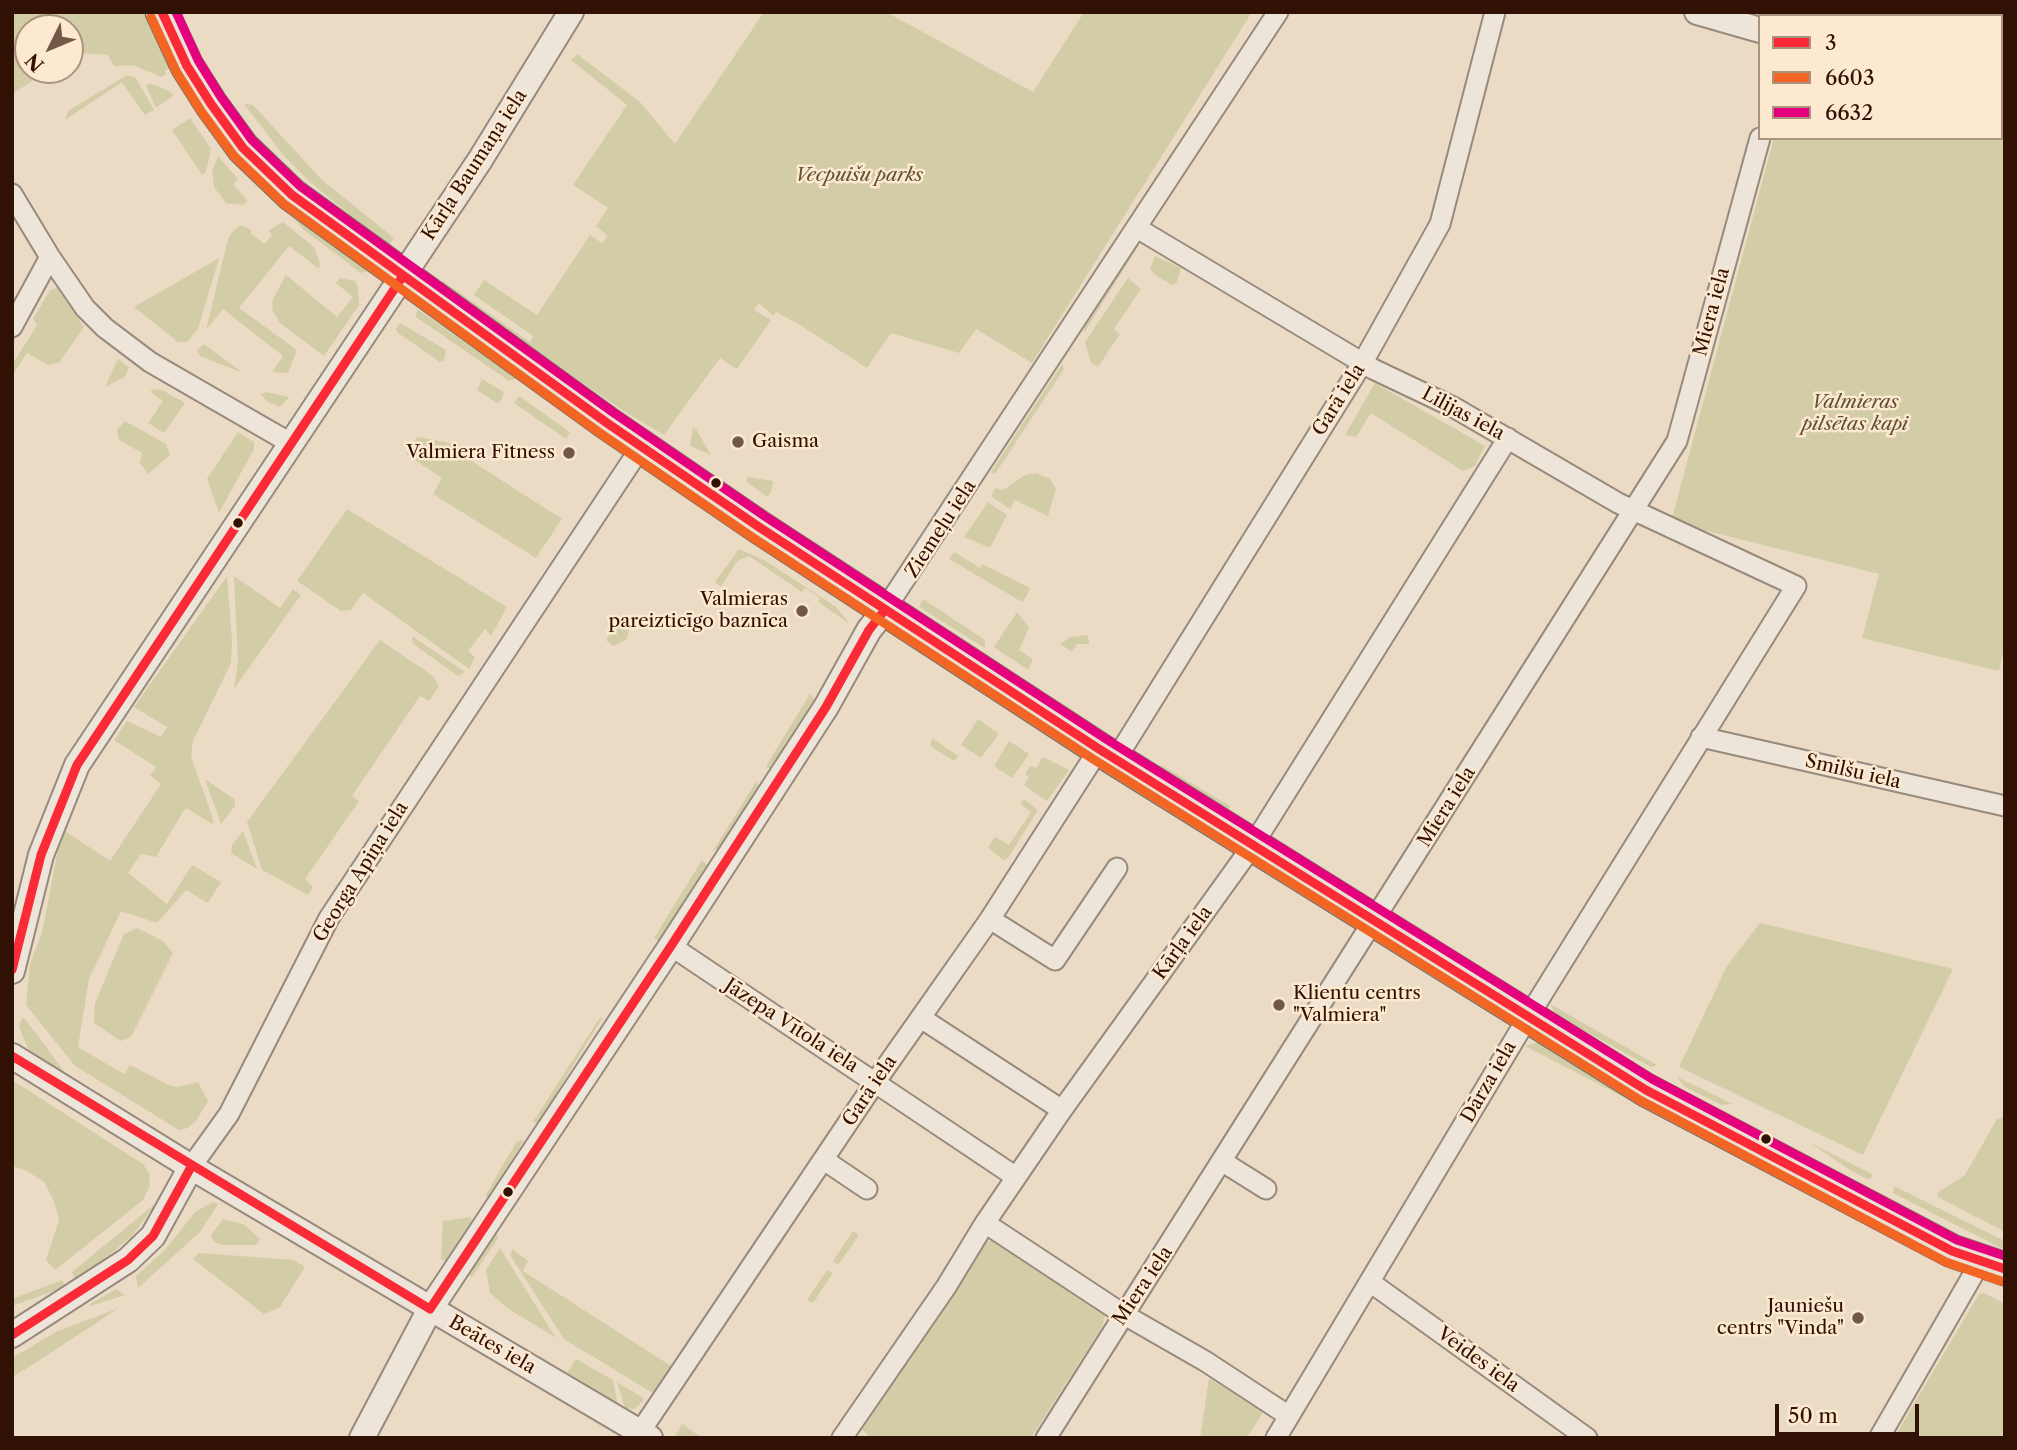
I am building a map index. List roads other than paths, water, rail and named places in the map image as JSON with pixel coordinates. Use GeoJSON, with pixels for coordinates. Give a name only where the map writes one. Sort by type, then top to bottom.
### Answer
{"type":"FeatureCollection","features":[{"type":"Feature","properties":{"kind":"main road"},"geometry":{"type":"LineString","coordinates":[[162,12],[187,66],[243,148],[292,195],[641,447],[884,611],[1107,754],[1646,1090],[1952,1251],[1997,1265]]}},
{"type":"Feature","properties":{"kind":"main road"},"geometry":{"type":"LineString","coordinates":[[186,12],[214,72],[260,145],[295,181],[403,276]]}},
{"type":"Feature","properties":{"kind":"street","name":"Kārļa Baumaņa iela"},"geometry":{"type":"LineString","coordinates":[[12,971],[41,855],[77,765],[480,160],[571,12]]}},
{"type":"Feature","properties":{"kind":"street","name":"Ziemeļu iela"},"geometry":{"type":"LineString","coordinates":[[362,1438],[430,1309],[832,698],[869,631],[1278,12]]}},
{"type":"Feature","properties":{"kind":"street","name":"Garā iela"},"geometry":{"type":"LineString","coordinates":[[645,1435],[876,1082],[1107,754],[1363,362],[1440,224],[1495,12]]}},
{"type":"Feature","properties":{"kind":"street"},"geometry":{"type":"LineString","coordinates":[[1697,12],[1758,29]]}},
{"type":"Feature","properties":{"kind":"street","name":"Miera iela"},"geometry":{"type":"LineString","coordinates":[[1046,1438],[1635,512],[1677,441],[1759,140]]}},
{"type":"Feature","properties":{"kind":"street"},"geometry":{"type":"LineString","coordinates":[[12,194],[85,308],[114,335],[150,362],[292,444]]}},
{"type":"Feature","properties":{"kind":"street","name":"Lilijas iela"},"geometry":{"type":"LineString","coordinates":[[1138,226],[1363,362],[1508,438],[1635,512],[1796,586]]}},
{"type":"Feature","properties":{"kind":"street"},"geometry":{"type":"LineString","coordinates":[[12,327],[50,257]]}},
{"type":"Feature","properties":{"kind":"street","name":"Kārļa iela"},"geometry":{"type":"LineString","coordinates":[[842,1438],[946,1287],[985,1223],[1062,1110],[1253,845],[1508,438]]}},
{"type":"Feature","properties":{"kind":"street","name":"Georga Apiņa iela"},"geometry":{"type":"LineString","coordinates":[[12,1335],[128,1260],[153,1236],[191,1167],[229,1114],[329,918],[641,447]]}},
{"type":"Feature","properties":{"kind":"street","name":"Dārza iela"},"geometry":{"type":"LineString","coordinates":[[1276,1438],[1528,1017],[1796,586]]}},
{"type":"Feature","properties":{"kind":"street","name":"Smilšu iela"},"geometry":{"type":"LineString","coordinates":[[1701,737],[2005,806]]}},
{"type":"Feature","properties":{"kind":"street"},"geometry":{"type":"LineString","coordinates":[[990,919],[1055,960],[1117,868]]}},
{"type":"Feature","properties":{"kind":"street","name":"Jāzepa Vītola iela"},"geometry":{"type":"LineString","coordinates":[[671,946],[1016,1177]]}},
{"type":"Feature","properties":{"kind":"street"},"geometry":{"type":"LineString","coordinates":[[921,1017],[1062,1110]]}},
{"type":"Feature","properties":{"kind":"street","name":"Beātes iela"},"geometry":{"type":"LineString","coordinates":[[12,1056],[191,1167],[645,1435]]}},
{"type":"Feature","properties":{"kind":"street"},"geometry":{"type":"LineString","coordinates":[[824,1160],[867,1189]]}},
{"type":"Feature","properties":{"kind":"street"},"geometry":{"type":"LineString","coordinates":[[1223,1162],[1266,1189]]}},
{"type":"Feature","properties":{"kind":"street"},"geometry":{"type":"LineString","coordinates":[[985,1223],[1123,1314],[1205,1361],[1289,1416]]}},
{"type":"Feature","properties":{"kind":"street"},"geometry":{"type":"LineString","coordinates":[[1879,1438],[1997,1265]]}},
{"type":"Feature","properties":{"kind":"street","name":"Veides iela"},"geometry":{"type":"LineString","coordinates":[[1370,1282],[1587,1438]]}},
{"type":"Feature","properties":{"kind":"place","name":"Gaisma"},"geometry":{"type":"Point","coordinates":[738,442]}},
{"type":"Feature","properties":{"kind":"place","name":"Valmiera Fitness"},"geometry":{"type":"Point","coordinates":[569,453]}},
{"type":"Feature","properties":{"kind":"place","name":"Valmieras pareizticīgo baznīca"},"geometry":{"type":"Point","coordinates":[802,611]}},
{"type":"Feature","properties":{"kind":"place","name":"Klientu centrs \"Valmiera\""},"geometry":{"type":"Point","coordinates":[1279,1005]}},
{"type":"Feature","properties":{"kind":"place","name":"Jauniešu centrs \"Vinda\""},"geometry":{"type":"Point","coordinates":[1858,1318]}},
{"type":"Feature","properties":{"kind":"park label","name":"Vecpuišu parks"},"geometry":{"type":"Point","coordinates":[859,176]}},
{"type":"Feature","properties":{"kind":"park label","name":"Valmieras pilsētas kapi"},"geometry":{"type":"Point","coordinates":[1855,414]}}]}
